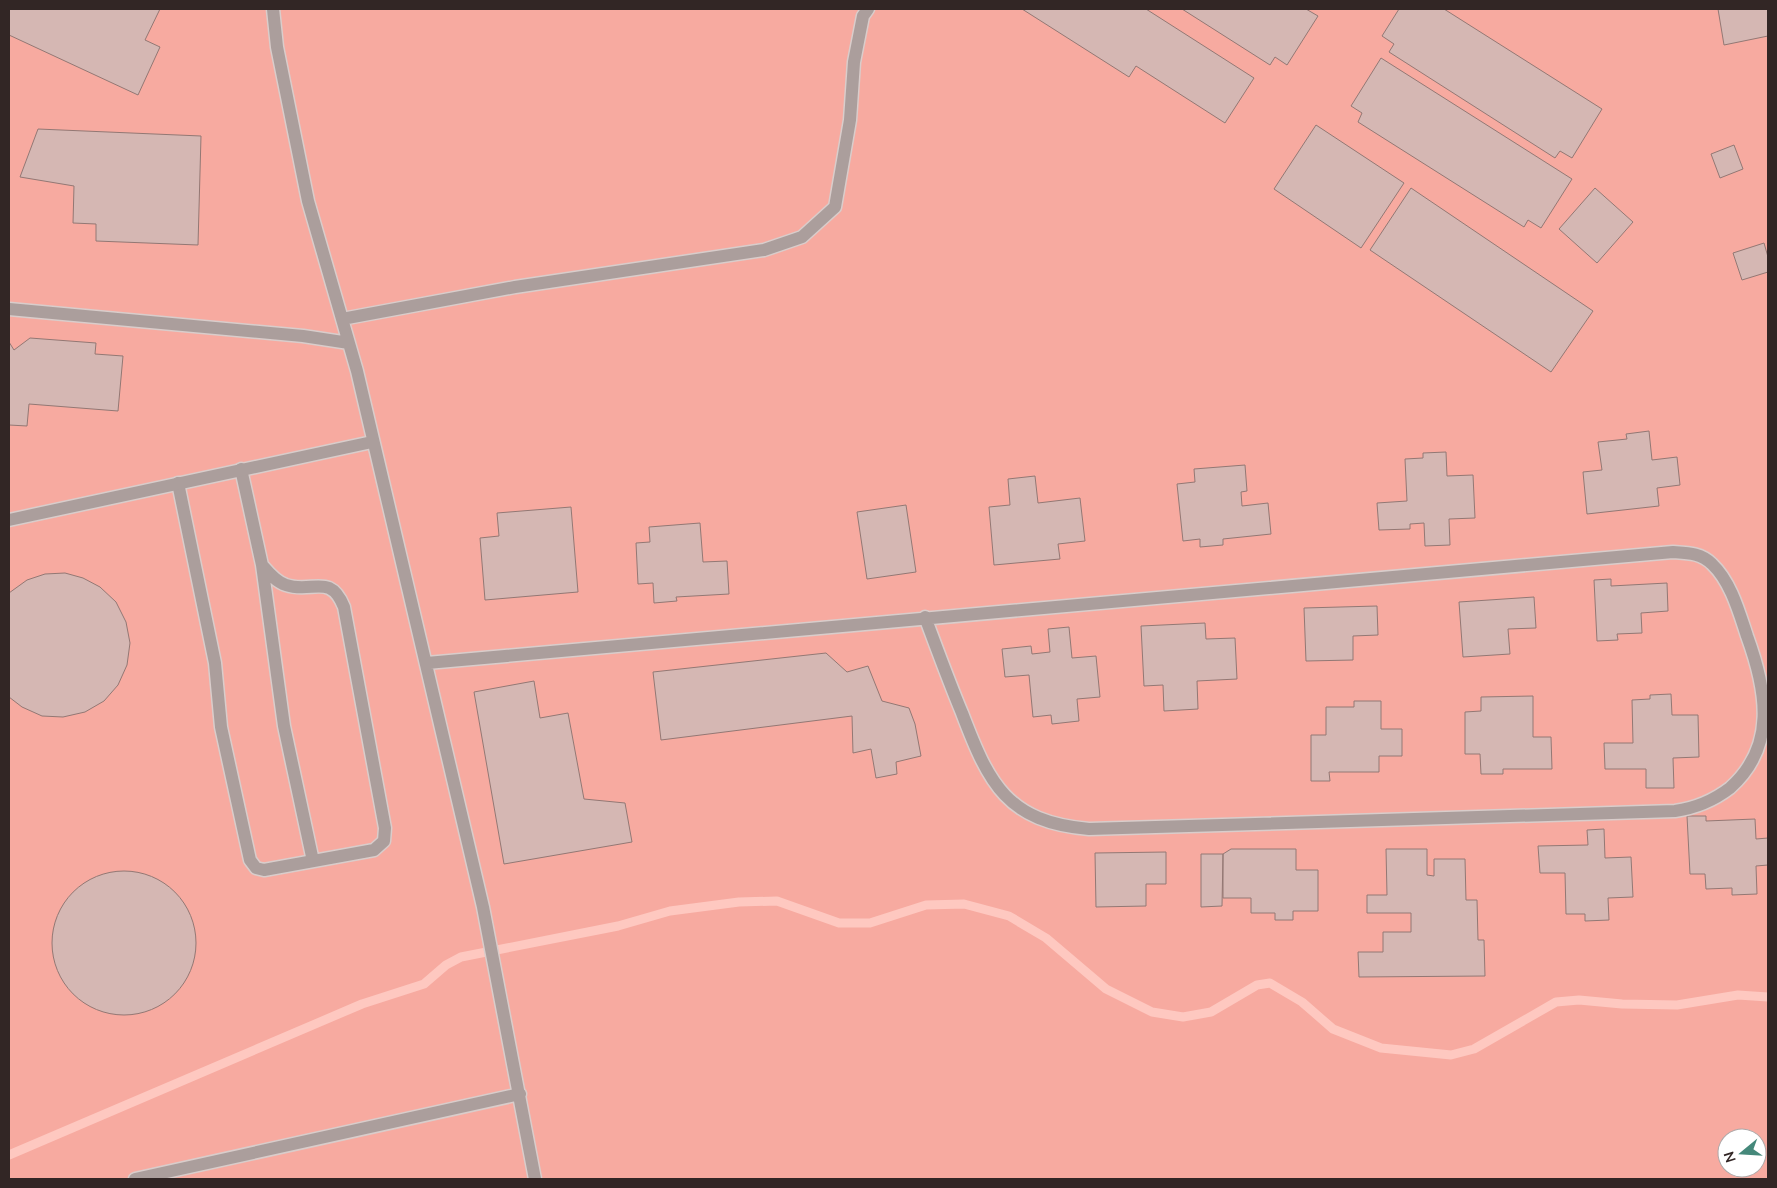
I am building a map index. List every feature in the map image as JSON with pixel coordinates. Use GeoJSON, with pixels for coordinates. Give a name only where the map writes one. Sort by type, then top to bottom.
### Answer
{"type":"FeatureCollection","features":[{"type":"Feature","properties":{"kind":"street"},"geometry":{"type":"LineString","coordinates":[[273,9],[277,48],[308,201],[349,343],[427,663],[483,907],[535,1179]]}},
{"type":"Feature","properties":{"kind":"street"},"geometry":{"type":"LineString","coordinates":[[342,319],[515,287],[755,251],[802,237],[835,207],[850,120],[854,62],[863,16],[868,9]]}},
{"type":"Feature","properties":{"kind":"street"},"geometry":{"type":"LineString","coordinates":[[9,309],[293,335],[349,343]]}},
{"type":"Feature","properties":{"kind":"street"},"geometry":{"type":"LineString","coordinates":[[9,520],[372,442]]}},
{"type":"Feature","properties":{"kind":"street"},"geometry":{"type":"LineString","coordinates":[[241,469],[262,564],[284,726],[313,861]]}},
{"type":"Feature","properties":{"kind":"street"},"geometry":{"type":"LineString","coordinates":[[178,483],[215,663],[221,727],[248,856],[252,864],[260,869],[374,850],[384,841],[385,828],[341,600],[334,590],[324,585],[294,587],[281,583],[262,564]]}},
{"type":"Feature","properties":{"kind":"street"},"geometry":{"type":"LineString","coordinates":[[427,663],[926,617],[1674,552],[1690,553],[1704,558],[1713,565],[1732,595],[1763,682],[1767,700],[1767,732],[1764,747],[1758,759],[1738,782],[1710,801],[1695,808],[1675,811],[1098,829],[1069,828],[1035,818],[1004,795],[991,780],[973,743],[926,617]]}},
{"type":"Feature","properties":{"kind":"street"},"geometry":{"type":"LineString","coordinates":[[135,1179],[520,1094]]}},
{"type":"Feature","properties":{"kind":"shaded area"},"geometry":{"type":"Polygon","coordinates":[[[9,9],[1768,9],[1768,1179],[9,1179],[9,9]]]}},
{"type":"Feature","properties":{"kind":"building"},"geometry":{"type":"Polygon","coordinates":[[[9,9],[160,9],[145,40],[160,47],[138,95],[9,35],[9,9]]]}},
{"type":"Feature","properties":{"kind":"building"},"geometry":{"type":"Polygon","coordinates":[[[1022,9],[1146,9],[1254,78],[1225,123],[1136,66],[1129,77],[1022,9]]]}},
{"type":"Feature","properties":{"kind":"building"},"geometry":{"type":"Polygon","coordinates":[[[1182,9],[1306,9],[1318,16],[1287,65],[1275,57],[1270,65],[1182,9]]]}},
{"type":"Feature","properties":{"kind":"building"},"geometry":{"type":"Polygon","coordinates":[[[1399,9],[1444,9],[1602,109],[1572,158],[1560,151],[1555,158],[1389,52],[1394,44],[1382,36],[1399,9]]]}},
{"type":"Feature","properties":{"kind":"building"},"geometry":{"type":"Polygon","coordinates":[[[1718,9],[1768,9],[1768,36],[1724,45],[1718,9]]]}},
{"type":"Feature","properties":{"kind":"building"},"geometry":{"type":"Polygon","coordinates":[[[1381,58],[1572,179],[1541,228],[1528,220],[1524,227],[1358,122],[1362,113],[1351,106],[1381,58]]]}},
{"type":"Feature","properties":{"kind":"building"},"geometry":{"type":"Polygon","coordinates":[[[1316,125],[1404,183],[1361,248],[1274,189],[1316,125]]]}},
{"type":"Feature","properties":{"kind":"building"},"geometry":{"type":"Polygon","coordinates":[[[38,129],[201,136],[198,245],[96,241],[96,224],[73,223],[74,186],[20,177],[38,129]]]}},
{"type":"Feature","properties":{"kind":"building"},"geometry":{"type":"Polygon","coordinates":[[[1734,145],[1743,169],[1720,178],[1711,154],[1734,145]]]}},
{"type":"Feature","properties":{"kind":"building"},"geometry":{"type":"Polygon","coordinates":[[[1411,188],[1593,311],[1551,372],[1370,250],[1411,188]]]}},
{"type":"Feature","properties":{"kind":"building"},"geometry":{"type":"Polygon","coordinates":[[[1595,188],[1633,222],[1597,263],[1559,229],[1595,188]]]}},
{"type":"Feature","properties":{"kind":"building"},"geometry":{"type":"Polygon","coordinates":[[[1764,243],[1768,257],[1768,272],[1742,280],[1733,253],[1764,243]]]}},
{"type":"Feature","properties":{"kind":"building"},"geometry":{"type":"Polygon","coordinates":[[[30,338],[96,343],[95,354],[123,356],[118,411],[29,404],[27,426],[9,425],[9,342],[14,350],[30,338]]]}},
{"type":"Feature","properties":{"kind":"building"},"geometry":{"type":"Polygon","coordinates":[[[1649,431],[1652,460],[1677,457],[1680,485],[1657,488],[1659,506],[1587,514],[1583,472],[1602,470],[1598,442],[1627,439],[1626,434],[1649,431]]]}},
{"type":"Feature","properties":{"kind":"building"},"geometry":{"type":"Polygon","coordinates":[[[1446,452],[1447,476],[1473,475],[1475,518],[1449,519],[1450,545],[1425,546],[1424,523],[1410,524],[1410,529],[1379,530],[1377,503],[1407,501],[1405,459],[1423,458],[1423,453],[1446,452]]]}},
{"type":"Feature","properties":{"kind":"building"},"geometry":{"type":"Polygon","coordinates":[[[1245,465],[1247,491],[1241,492],[1242,506],[1268,503],[1271,534],[1223,539],[1223,545],[1200,547],[1200,539],[1183,541],[1177,484],[1195,482],[1194,469],[1245,465]]]}},
{"type":"Feature","properties":{"kind":"building"},"geometry":{"type":"Polygon","coordinates":[[[1035,476],[1038,503],[1080,498],[1085,541],[1058,544],[1060,559],[994,565],[989,507],[1010,505],[1008,479],[1035,476]]]}},
{"type":"Feature","properties":{"kind":"building"},"geometry":{"type":"Polygon","coordinates":[[[906,505],[916,572],[867,579],[857,512],[906,505]]]}},
{"type":"Feature","properties":{"kind":"building"},"geometry":{"type":"Polygon","coordinates":[[[571,507],[578,592],[485,600],[480,538],[499,536],[497,513],[571,507]]]}},
{"type":"Feature","properties":{"kind":"building"},"geometry":{"type":"Polygon","coordinates":[[[700,523],[703,562],[727,561],[729,594],[676,597],[677,601],[654,603],[653,583],[638,584],[636,543],[650,542],[649,527],[700,523]]]}},
{"type":"Feature","properties":{"kind":"building"},"geometry":{"type":"Polygon","coordinates":[[[65,573],[83,578],[100,587],[116,602],[126,622],[130,643],[127,665],[118,685],[104,701],[85,712],[63,717],[42,716],[22,707],[9,697],[9,593],[27,580],[45,574],[65,573]]]}},
{"type":"Feature","properties":{"kind":"building"},"geometry":{"type":"Polygon","coordinates":[[[1611,579],[1611,586],[1667,583],[1668,611],[1641,613],[1642,633],[1617,634],[1618,640],[1597,641],[1594,580],[1611,579]]]}},
{"type":"Feature","properties":{"kind":"building"},"geometry":{"type":"Polygon","coordinates":[[[1534,597],[1536,628],[1508,629],[1510,654],[1463,657],[1459,602],[1534,597]]]}},
{"type":"Feature","properties":{"kind":"building"},"geometry":{"type":"Polygon","coordinates":[[[1377,606],[1378,635],[1353,636],[1353,660],[1306,661],[1304,608],[1377,606]]]}},
{"type":"Feature","properties":{"kind":"building"},"geometry":{"type":"Polygon","coordinates":[[[1205,623],[1206,639],[1235,638],[1237,679],[1197,681],[1198,709],[1164,711],[1163,685],[1144,686],[1141,626],[1205,623]]]}},
{"type":"Feature","properties":{"kind":"building"},"geometry":{"type":"Polygon","coordinates":[[[1069,627],[1072,658],[1096,656],[1100,697],[1077,699],[1079,721],[1052,724],[1051,715],[1033,717],[1029,675],[1005,677],[1002,649],[1031,646],[1032,654],[1050,652],[1048,629],[1069,627]]]}},
{"type":"Feature","properties":{"kind":"building"},"geometry":{"type":"Polygon","coordinates":[[[826,653],[847,672],[868,666],[882,701],[909,708],[915,724],[921,756],[896,762],[897,774],[876,778],[871,749],[853,753],[852,716],[661,740],[653,672],[826,653]]]}},
{"type":"Feature","properties":{"kind":"building"},"geometry":{"type":"Polygon","coordinates":[[[534,681],[540,718],[568,713],[584,799],[625,803],[632,842],[504,864],[474,692],[534,681]]]}},
{"type":"Feature","properties":{"kind":"building"},"geometry":{"type":"Polygon","coordinates":[[[1671,694],[1672,715],[1698,715],[1699,757],[1673,758],[1674,788],[1646,788],[1646,769],[1605,769],[1604,743],[1633,743],[1632,700],[1650,699],[1650,695],[1671,694]]]}},
{"type":"Feature","properties":{"kind":"building"},"geometry":{"type":"Polygon","coordinates":[[[1533,696],[1533,737],[1551,737],[1552,769],[1503,769],[1503,774],[1481,774],[1480,754],[1465,754],[1465,712],[1481,711],[1481,697],[1533,696]]]}},
{"type":"Feature","properties":{"kind":"building"},"geometry":{"type":"Polygon","coordinates":[[[1354,701],[1381,701],[1381,729],[1402,729],[1402,756],[1379,756],[1379,772],[1329,772],[1330,781],[1311,781],[1311,735],[1326,735],[1326,707],[1354,707],[1354,701]]]}},
{"type":"Feature","properties":{"kind":"building"},"geometry":{"type":"Polygon","coordinates":[[[1687,816],[1706,816],[1706,821],[1755,819],[1756,839],[1768,838],[1768,865],[1756,866],[1757,894],[1732,895],[1732,888],[1706,889],[1705,874],[1690,874],[1687,816]]]}},
{"type":"Feature","properties":{"kind":"building"},"geometry":{"type":"Polygon","coordinates":[[[1604,829],[1605,858],[1631,857],[1633,897],[1608,898],[1609,920],[1585,921],[1585,914],[1566,914],[1565,873],[1540,873],[1538,846],[1588,845],[1587,830],[1604,829]]]}},
{"type":"Feature","properties":{"kind":"building"},"geometry":{"type":"Polygon","coordinates":[[[1231,849],[1296,849],[1296,870],[1318,870],[1318,911],[1293,911],[1293,920],[1275,920],[1275,913],[1251,913],[1251,898],[1223,898],[1223,854],[1231,849]]]}},
{"type":"Feature","properties":{"kind":"building"},"geometry":{"type":"Polygon","coordinates":[[[1386,849],[1427,849],[1427,875],[1434,876],[1434,859],[1465,859],[1466,900],[1477,900],[1478,940],[1484,940],[1485,976],[1359,977],[1358,952],[1383,952],[1383,932],[1411,932],[1411,913],[1367,913],[1367,895],[1387,895],[1386,849]]]}},
{"type":"Feature","properties":{"kind":"building"},"geometry":{"type":"Polygon","coordinates":[[[1166,852],[1166,884],[1146,884],[1146,906],[1096,907],[1095,853],[1166,852]]]}},
{"type":"Feature","properties":{"kind":"building"},"geometry":{"type":"Polygon","coordinates":[[[1201,854],[1223,854],[1222,906],[1201,907],[1201,854]]]}},
{"type":"Feature","properties":{"kind":"building"},"geometry":{"type":"Polygon","coordinates":[[[124,871],[151,877],[164,883],[175,892],[184,903],[190,916],[196,943],[190,970],[184,983],[175,994],[164,1003],[151,1009],[124,1015],[97,1009],[84,1003],[73,994],[64,983],[58,970],[52,943],[58,916],[64,903],[73,892],[84,883],[97,877],[124,871]]]}},
{"type":"Feature","properties":{"kind":"waterway"},"geometry":{"type":"LineString","coordinates":[[9,1155],[362,1004],[424,984],[446,965],[461,957],[618,926],[670,911],[739,902],[777,901],[839,923],[870,923],[926,905],[964,904],[1009,916],[1046,938],[1106,989],[1152,1012],[1183,1017],[1211,1012],[1257,985],[1270,983],[1302,1002],[1333,1029],[1381,1048],[1451,1055],[1474,1049],[1556,1002],[1579,1000],[1622,1004],[1677,1005],[1738,995],[1768,997]]}}]}
